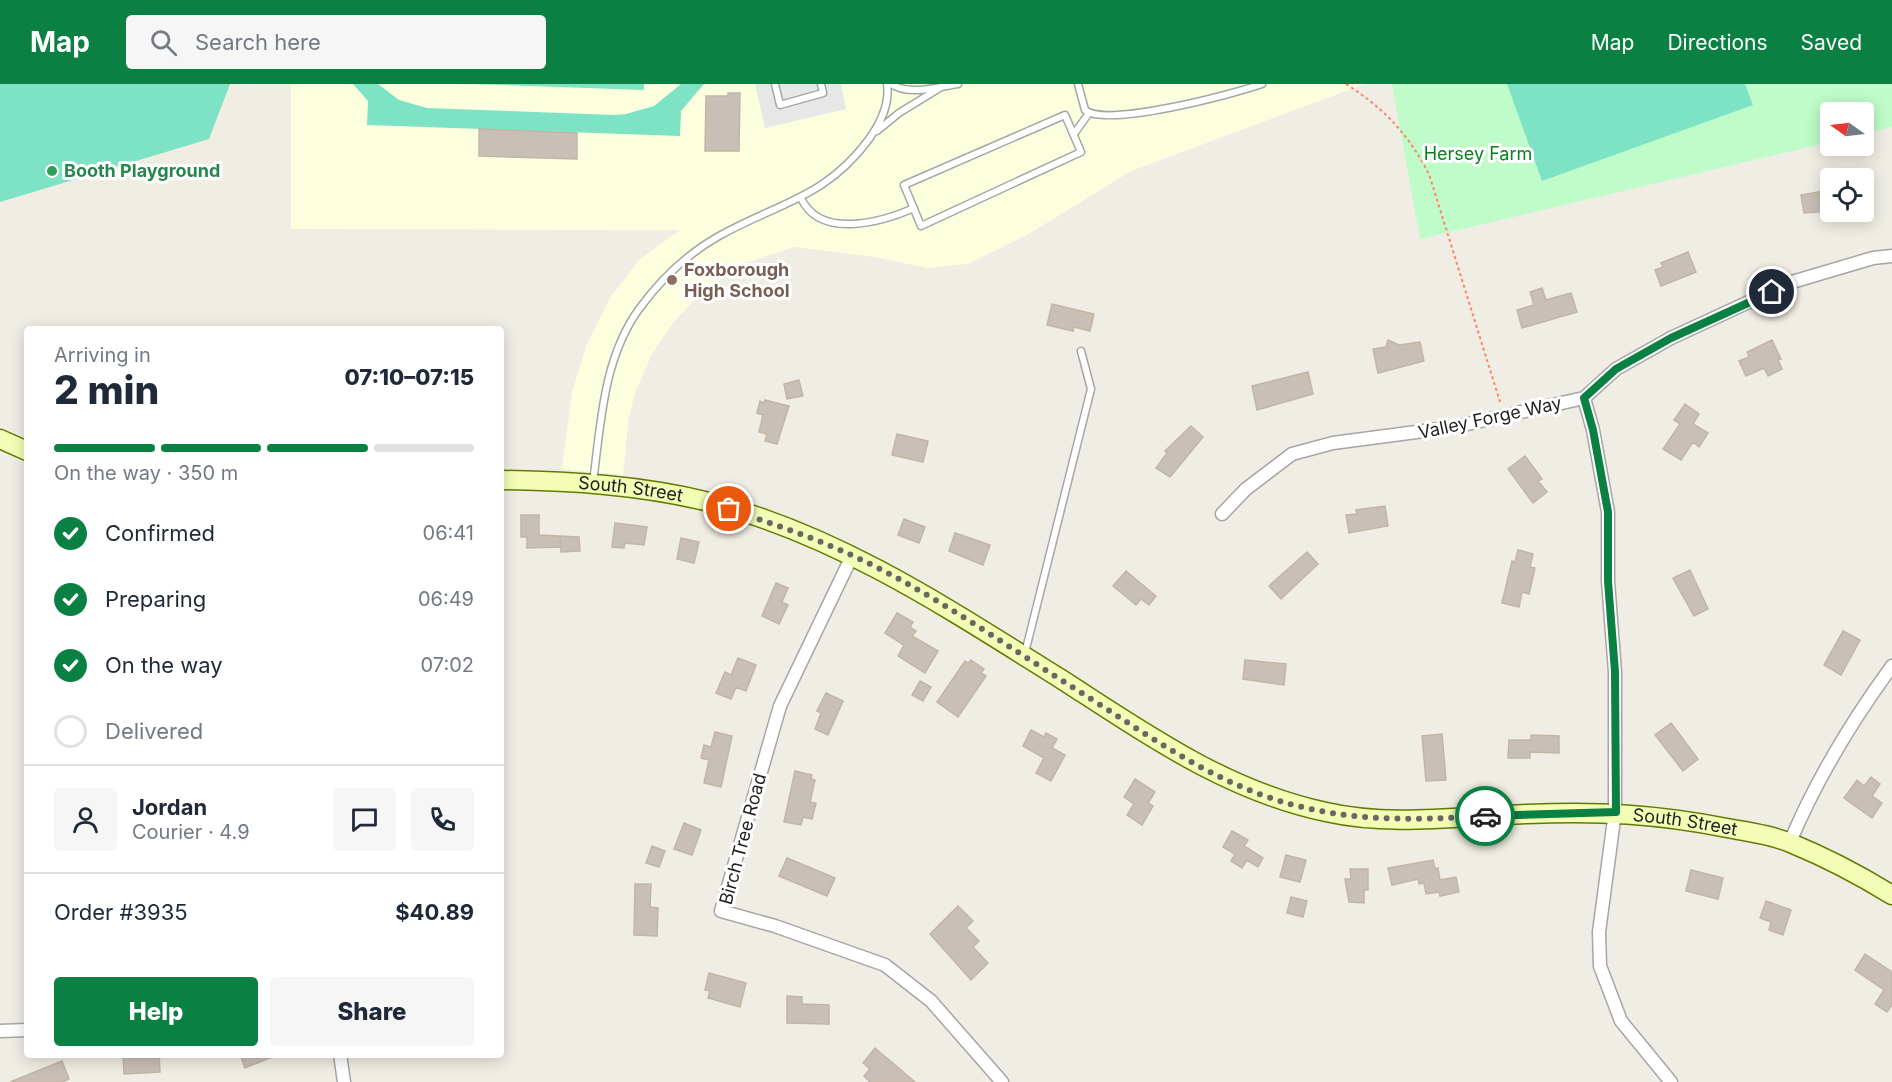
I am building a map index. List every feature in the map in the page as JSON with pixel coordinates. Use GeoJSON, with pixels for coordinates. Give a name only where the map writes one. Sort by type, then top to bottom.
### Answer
{"type":"FeatureCollection","features":[{"type":"Feature","properties":{"kind":"main road"},"geometry":{"type":"LineString","coordinates":[[0,439],[24,450]]}},
{"type":"Feature","properties":{"kind":"main road","name":"South Street"},"geometry":{"type":"LineString","coordinates":[[504,480],[592,483],[708,502],[791,530],[852,556],[958,614],[1197,765],[1262,795],[1328,813],[1406,821],[1616,812],[1679,818],[1790,842],[1892,895]]}},
{"type":"Feature","properties":{"kind":"street","name":"Valley Forge Way"},"geometry":{"type":"LineString","coordinates":[[1222,514],[1246,489],[1292,454],[1333,443],[1409,435],[1584,398],[1616,369],[1701,324],[1792,282],[1874,258],[1892,256]]}},
{"type":"Feature","properties":{"kind":"street"},"geometry":{"type":"LineString","coordinates":[[1584,398],[1593,430],[1608,512],[1608,581],[1615,672],[1616,812],[1599,933],[1600,966],[1621,1021],[1671,1082]]}},
{"type":"Feature","properties":{"kind":"street","name":"Birch Tree Road"},"geometry":{"type":"LineString","coordinates":[[852,556],[780,706],[721,910],[775,926],[885,965],[931,1001],[1002,1082]]}},
{"type":"Feature","properties":{"kind":"street"},"geometry":{"type":"LineString","coordinates":[[1790,842],[1809,797],[1841,738],[1892,666]]}},
{"type":"Feature","properties":{"kind":"street"},"geometry":{"type":"LineString","coordinates":[[0,1031],[24,1029]]}},
{"type":"Feature","properties":{"kind":"street"},"geometry":{"type":"LineString","coordinates":[[341,1058],[344,1082]]}},
{"type":"Feature","properties":{"kind":"lane"},"geometry":{"type":"LineString","coordinates":[[775,84],[780,105],[823,93],[821,84]]}},
{"type":"Feature","properties":{"kind":"lane"},"geometry":{"type":"LineString","coordinates":[[592,483],[608,382],[625,332],[638,310],[663,279],[693,253],[742,224],[801,198],[844,170],[870,137],[884,113],[889,84],[903,89],[954,84]]}},
{"type":"Feature","properties":{"kind":"lane"},"geometry":{"type":"LineString","coordinates":[[1078,84],[1083,106],[1089,113],[1100,116],[1141,112],[1214,98],[1262,84]]}},
{"type":"Feature","properties":{"kind":"lane"},"geometry":{"type":"LineString","coordinates":[[870,137],[899,112],[943,86]]}},
{"type":"Feature","properties":{"kind":"lane"},"geometry":{"type":"LineString","coordinates":[[1074,134],[1089,113]]}},
{"type":"Feature","properties":{"kind":"lane"},"geometry":{"type":"LineString","coordinates":[[1065,115],[1074,134],[1081,152],[921,226],[904,185],[1065,115]]}},
{"type":"Feature","properties":{"kind":"lane"},"geometry":{"type":"LineString","coordinates":[[801,198],[810,212],[828,219],[854,224],[874,223],[914,208]]}},
{"type":"Feature","properties":{"kind":"lane"},"geometry":{"type":"LineString","coordinates":[[1024,656],[1091,389],[1081,351]]}},
{"type":"Feature","properties":{"kind":"path"},"geometry":{"type":"LineString","coordinates":[[1346,84],[1371,99],[1393,120],[1414,145],[1429,174],[1504,416]]}},
{"type":"Feature","properties":{"kind":"shaded area","name":"Foxborough High School"},"geometry":{"type":"Polygon","coordinates":[[[291,84],[1365,84],[1131,171],[1027,235],[967,264],[927,268],[875,257],[794,247],[743,264],[703,291],[672,324],[651,356],[635,393],[629,416],[623,475],[562,469],[572,392],[587,344],[610,298],[639,260],[680,230],[291,229],[291,84]]]}},
{"type":"Feature","properties":{"kind":"shaded area"},"geometry":{"type":"Polygon","coordinates":[[[755,84],[841,84],[846,109],[765,128],[755,84]]]}},
{"type":"Feature","properties":{"kind":"green space","name":"Booth Playground"},"geometry":{"type":"Polygon","coordinates":[[[0,84],[230,84],[209,139],[0,202],[0,84]]]}},
{"type":"Feature","properties":{"kind":"green space"},"geometry":{"type":"Polygon","coordinates":[[[353,84],[378,84],[399,100],[427,108],[615,115],[654,106],[681,84],[704,84],[681,111],[680,136],[367,125],[368,101],[353,84]]]}},
{"type":"Feature","properties":{"kind":"green space"},"geometry":{"type":"Polygon","coordinates":[[[471,84],[644,84],[644,90],[471,84]]]}},
{"type":"Feature","properties":{"kind":"green space","name":"Hersey Farm"},"geometry":{"type":"Polygon","coordinates":[[[1392,84],[1892,84],[1892,127],[1874,131],[1874,102],[1820,102],[1820,144],[1420,239],[1392,84]]]}},
{"type":"Feature","properties":{"kind":"green space"},"geometry":{"type":"Polygon","coordinates":[[[1507,84],[1745,84],[1753,105],[1542,181],[1507,84]]]}},
{"type":"Feature","properties":{"kind":"building"},"geometry":{"type":"Polygon","coordinates":[[[728,93],[740,93],[739,151],[705,151],[706,96],[728,96],[728,93]]]}},
{"type":"Feature","properties":{"kind":"building"},"geometry":{"type":"Polygon","coordinates":[[[479,129],[577,133],[577,159],[479,156],[479,129]]]}},
{"type":"Feature","properties":{"kind":"building"},"geometry":{"type":"Polygon","coordinates":[[[1820,192],[1820,212],[1804,213],[1801,195],[1820,192]]]}},
{"type":"Feature","properties":{"kind":"building"},"geometry":{"type":"Polygon","coordinates":[[[1688,252],[1696,272],[1661,286],[1655,270],[1663,267],[1661,263],[1688,252]]]}},
{"type":"Feature","properties":{"kind":"building"},"geometry":{"type":"Polygon","coordinates":[[[1542,288],[1546,300],[1571,293],[1577,312],[1522,328],[1517,310],[1534,305],[1530,292],[1542,288]]]}},
{"type":"Feature","properties":{"kind":"building"},"geometry":{"type":"Polygon","coordinates":[[[1052,304],[1094,314],[1090,331],[1074,327],[1073,331],[1047,325],[1052,304]]]}},
{"type":"Feature","properties":{"kind":"building"},"geometry":{"type":"Polygon","coordinates":[[[1388,340],[1399,345],[1420,342],[1424,361],[1378,373],[1373,349],[1386,347],[1388,340]]]}},
{"type":"Feature","properties":{"kind":"building"},"geometry":{"type":"Polygon","coordinates":[[[1772,340],[1781,359],[1778,360],[1782,369],[1768,376],[1764,368],[1746,376],[1739,361],[1749,357],[1747,352],[1772,340]]]}},
{"type":"Feature","properties":{"kind":"building"},"geometry":{"type":"Polygon","coordinates":[[[1308,372],[1313,394],[1257,410],[1252,386],[1308,372]]]}},
{"type":"Feature","properties":{"kind":"building"},"geometry":{"type":"Polygon","coordinates":[[[799,380],[803,396],[787,399],[784,384],[799,380]]]}},
{"type":"Feature","properties":{"kind":"building"},"geometry":{"type":"Polygon","coordinates":[[[765,400],[789,406],[777,444],[765,441],[767,434],[759,432],[763,415],[757,413],[760,401],[764,403],[765,400]]]}},
{"type":"Feature","properties":{"kind":"building"},"geometry":{"type":"Polygon","coordinates":[[[1685,404],[1699,414],[1693,424],[1708,433],[1699,447],[1693,442],[1681,460],[1663,449],[1680,424],[1674,420],[1685,404]]]}},
{"type":"Feature","properties":{"kind":"building"},"geometry":{"type":"Polygon","coordinates":[[[1191,426],[1203,437],[1170,477],[1156,468],[1167,453],[1165,451],[1191,426]]]}},
{"type":"Feature","properties":{"kind":"building"},"geometry":{"type":"Polygon","coordinates":[[[897,434],[928,441],[923,462],[892,455],[897,434]]]}},
{"type":"Feature","properties":{"kind":"building"},"geometry":{"type":"Polygon","coordinates":[[[1525,456],[1542,479],[1538,481],[1547,492],[1533,503],[1508,469],[1525,456]]]}},
{"type":"Feature","properties":{"kind":"building"},"geometry":{"type":"Polygon","coordinates":[[[1385,506],[1388,526],[1349,533],[1346,515],[1357,514],[1356,510],[1385,506]]]}},
{"type":"Feature","properties":{"kind":"building"},"geometry":{"type":"Polygon","coordinates":[[[521,515],[539,515],[539,535],[579,537],[580,551],[561,552],[560,538],[560,547],[527,548],[527,537],[521,537],[521,515]]]}},
{"type":"Feature","properties":{"kind":"building"},"geometry":{"type":"Polygon","coordinates":[[[904,519],[925,527],[919,543],[898,535],[904,519]]]}},
{"type":"Feature","properties":{"kind":"building"},"geometry":{"type":"Polygon","coordinates":[[[615,523],[647,527],[644,545],[625,543],[624,548],[612,547],[615,523]]]}},
{"type":"Feature","properties":{"kind":"building"},"geometry":{"type":"Polygon","coordinates":[[[955,533],[990,545],[983,565],[949,551],[955,533]]]}},
{"type":"Feature","properties":{"kind":"building"},"geometry":{"type":"Polygon","coordinates":[[[681,538],[699,542],[694,563],[677,559],[681,538]]]}},
{"type":"Feature","properties":{"kind":"building"},"geometry":{"type":"Polygon","coordinates":[[[1518,550],[1533,554],[1530,567],[1535,568],[1529,594],[1522,592],[1519,607],[1502,603],[1512,561],[1515,562],[1518,550]]]}},
{"type":"Feature","properties":{"kind":"building"},"geometry":{"type":"Polygon","coordinates":[[[1307,552],[1318,564],[1281,599],[1269,586],[1307,552]]]}},
{"type":"Feature","properties":{"kind":"building"},"geometry":{"type":"Polygon","coordinates":[[[1690,570],[1708,609],[1694,616],[1673,578],[1690,570]]]}},
{"type":"Feature","properties":{"kind":"building"},"geometry":{"type":"Polygon","coordinates":[[[1126,571],[1156,596],[1149,605],[1141,599],[1136,605],[1113,586],[1126,571]]]}},
{"type":"Feature","properties":{"kind":"building"},"geometry":{"type":"Polygon","coordinates":[[[776,583],[788,588],[782,602],[788,605],[779,624],[762,616],[776,583]]]}},
{"type":"Feature","properties":{"kind":"building"},"geometry":{"type":"Polygon","coordinates":[[[897,613],[913,622],[910,627],[916,631],[912,636],[938,651],[925,673],[898,656],[904,645],[885,633],[897,613]]]}},
{"type":"Feature","properties":{"kind":"building"},"geometry":{"type":"Polygon","coordinates":[[[1843,631],[1860,640],[1841,675],[1824,665],[1843,631]]]}},
{"type":"Feature","properties":{"kind":"building"},"geometry":{"type":"Polygon","coordinates":[[[738,658],[756,665],[746,691],[736,687],[731,699],[716,693],[725,672],[731,675],[738,658]]]}},
{"type":"Feature","properties":{"kind":"building"},"geometry":{"type":"Polygon","coordinates":[[[971,660],[984,669],[981,673],[986,676],[958,717],[937,702],[965,661],[968,663],[971,660]]]}},
{"type":"Feature","properties":{"kind":"building"},"geometry":{"type":"Polygon","coordinates":[[[1245,660],[1286,664],[1284,685],[1243,679],[1245,660]]]}},
{"type":"Feature","properties":{"kind":"building"},"geometry":{"type":"Polygon","coordinates":[[[920,681],[931,687],[923,701],[912,695],[920,681]]]}},
{"type":"Feature","properties":{"kind":"building"},"geometry":{"type":"Polygon","coordinates":[[[826,693],[843,701],[828,735],[815,729],[821,713],[817,711],[826,693]]]}},
{"type":"Feature","properties":{"kind":"building"},"geometry":{"type":"Polygon","coordinates":[[[1671,723],[1698,759],[1683,771],[1655,735],[1671,723]]]}},
{"type":"Feature","properties":{"kind":"building"},"geometry":{"type":"Polygon","coordinates":[[[1031,730],[1044,737],[1046,733],[1057,739],[1052,748],[1065,755],[1051,781],[1036,773],[1044,758],[1023,746],[1031,730]]]}},
{"type":"Feature","properties":{"kind":"building"},"geometry":{"type":"Polygon","coordinates":[[[715,732],[732,736],[721,787],[704,783],[709,760],[701,758],[704,745],[711,747],[715,732]]]}},
{"type":"Feature","properties":{"kind":"building"},"geometry":{"type":"Polygon","coordinates":[[[1442,734],[1446,780],[1426,781],[1422,736],[1442,734]]]}},
{"type":"Feature","properties":{"kind":"building"},"geometry":{"type":"Polygon","coordinates":[[[1531,735],[1559,736],[1559,753],[1530,752],[1530,758],[1508,758],[1509,740],[1531,740],[1531,735]]]}},
{"type":"Feature","properties":{"kind":"building"},"geometry":{"type":"Polygon","coordinates":[[[795,771],[812,775],[811,779],[815,780],[810,802],[816,803],[812,819],[803,817],[801,825],[784,822],[795,771]]]}},
{"type":"Feature","properties":{"kind":"building"},"geometry":{"type":"Polygon","coordinates":[[[1871,777],[1880,784],[1872,796],[1882,803],[1872,818],[1844,798],[1857,780],[1864,786],[1871,777]]]}},
{"type":"Feature","properties":{"kind":"building"},"geometry":{"type":"Polygon","coordinates":[[[1135,779],[1155,792],[1148,803],[1153,806],[1142,825],[1127,815],[1134,804],[1124,797],[1135,779]]]}},
{"type":"Feature","properties":{"kind":"building"},"geometry":{"type":"Polygon","coordinates":[[[684,823],[701,830],[692,855],[674,849],[684,823]]]}},
{"type":"Feature","properties":{"kind":"building"},"geometry":{"type":"Polygon","coordinates":[[[1232,831],[1248,840],[1244,846],[1263,858],[1258,867],[1247,860],[1242,868],[1231,861],[1235,854],[1223,847],[1232,831]]]}},
{"type":"Feature","properties":{"kind":"building"},"geometry":{"type":"Polygon","coordinates":[[[652,846],[665,851],[659,867],[646,863],[652,846]]]}},
{"type":"Feature","properties":{"kind":"building"},"geometry":{"type":"Polygon","coordinates":[[[1286,855],[1306,860],[1300,882],[1280,877],[1286,855]]]}},
{"type":"Feature","properties":{"kind":"building"},"geometry":{"type":"Polygon","coordinates":[[[787,858],[835,878],[827,896],[779,876],[787,858]]]}},
{"type":"Feature","properties":{"kind":"building"},"geometry":{"type":"Polygon","coordinates":[[[1433,860],[1435,869],[1438,868],[1440,880],[1456,877],[1459,892],[1440,896],[1439,892],[1426,894],[1424,883],[1419,884],[1418,879],[1392,885],[1388,868],[1433,860]]]}},
{"type":"Feature","properties":{"kind":"building"},"geometry":{"type":"Polygon","coordinates":[[[1350,869],[1368,869],[1368,890],[1364,890],[1364,903],[1349,902],[1345,879],[1351,879],[1350,869]]]}},
{"type":"Feature","properties":{"kind":"building"},"geometry":{"type":"Polygon","coordinates":[[[1691,870],[1723,878],[1718,899],[1686,891],[1691,870]]]}},
{"type":"Feature","properties":{"kind":"building"},"geometry":{"type":"Polygon","coordinates":[[[635,884],[651,884],[650,907],[658,908],[657,936],[634,935],[635,884]]]}},
{"type":"Feature","properties":{"kind":"building"},"geometry":{"type":"Polygon","coordinates":[[[1291,897],[1307,901],[1303,917],[1287,913],[1291,897]]]}},
{"type":"Feature","properties":{"kind":"building"},"geometry":{"type":"Polygon","coordinates":[[[1766,901],[1791,910],[1783,935],[1769,930],[1771,922],[1760,918],[1766,901]]]}},
{"type":"Feature","properties":{"kind":"building"},"geometry":{"type":"Polygon","coordinates":[[[958,906],[973,921],[966,928],[979,941],[973,947],[988,963],[971,980],[930,934],[958,906]]]}},
{"type":"Feature","properties":{"kind":"building"},"geometry":{"type":"Polygon","coordinates":[[[1865,954],[1892,972],[1892,1005],[1887,1012],[1875,1004],[1884,990],[1855,970],[1865,954]]]}},
{"type":"Feature","properties":{"kind":"building"},"geometry":{"type":"Polygon","coordinates":[[[709,973],[746,983],[740,1007],[708,998],[710,991],[705,990],[709,973]]]}},
{"type":"Feature","properties":{"kind":"building"},"geometry":{"type":"Polygon","coordinates":[[[787,996],[802,997],[802,1004],[829,1005],[829,1024],[787,1023],[787,996]]]}},
{"type":"Feature","properties":{"kind":"building"},"geometry":{"type":"Polygon","coordinates":[[[875,1048],[915,1082],[870,1082],[864,1076],[870,1069],[863,1063],[875,1048]]]}},
{"type":"Feature","properties":{"kind":"building"},"geometry":{"type":"Polygon","coordinates":[[[123,1058],[159,1058],[160,1072],[124,1074],[123,1058]]]}},
{"type":"Feature","properties":{"kind":"building"},"geometry":{"type":"Polygon","coordinates":[[[241,1058],[270,1058],[245,1068],[241,1058]]]}},
{"type":"Feature","properties":{"kind":"building"},"geometry":{"type":"Polygon","coordinates":[[[62,1061],[69,1079],[62,1082],[10,1082],[62,1061]]]}},
{"type":"Feature","properties":{"kind":"way so far"},"geometry":{"type":"LineString","coordinates":[[729,509],[791,530],[868,563],[958,614],[1197,765],[1262,795],[1328,813],[1406,821],[1485,816]]}},
{"type":"Feature","properties":{"kind":"place","name":"Booth Playground"},"geometry":{"type":"Point","coordinates":[52,171]}},
{"type":"Feature","properties":{"kind":"place","name":"Foxborough High School"},"geometry":{"type":"Point","coordinates":[672,280]}},
{"type":"Feature","properties":{"kind":"route"},"geometry":{"type":"LineString","coordinates":[[1485,816],[1616,812],[1615,672],[1608,581],[1608,512],[1593,430],[1584,398],[1616,369],[1671,338],[1772,292]]}}]}
